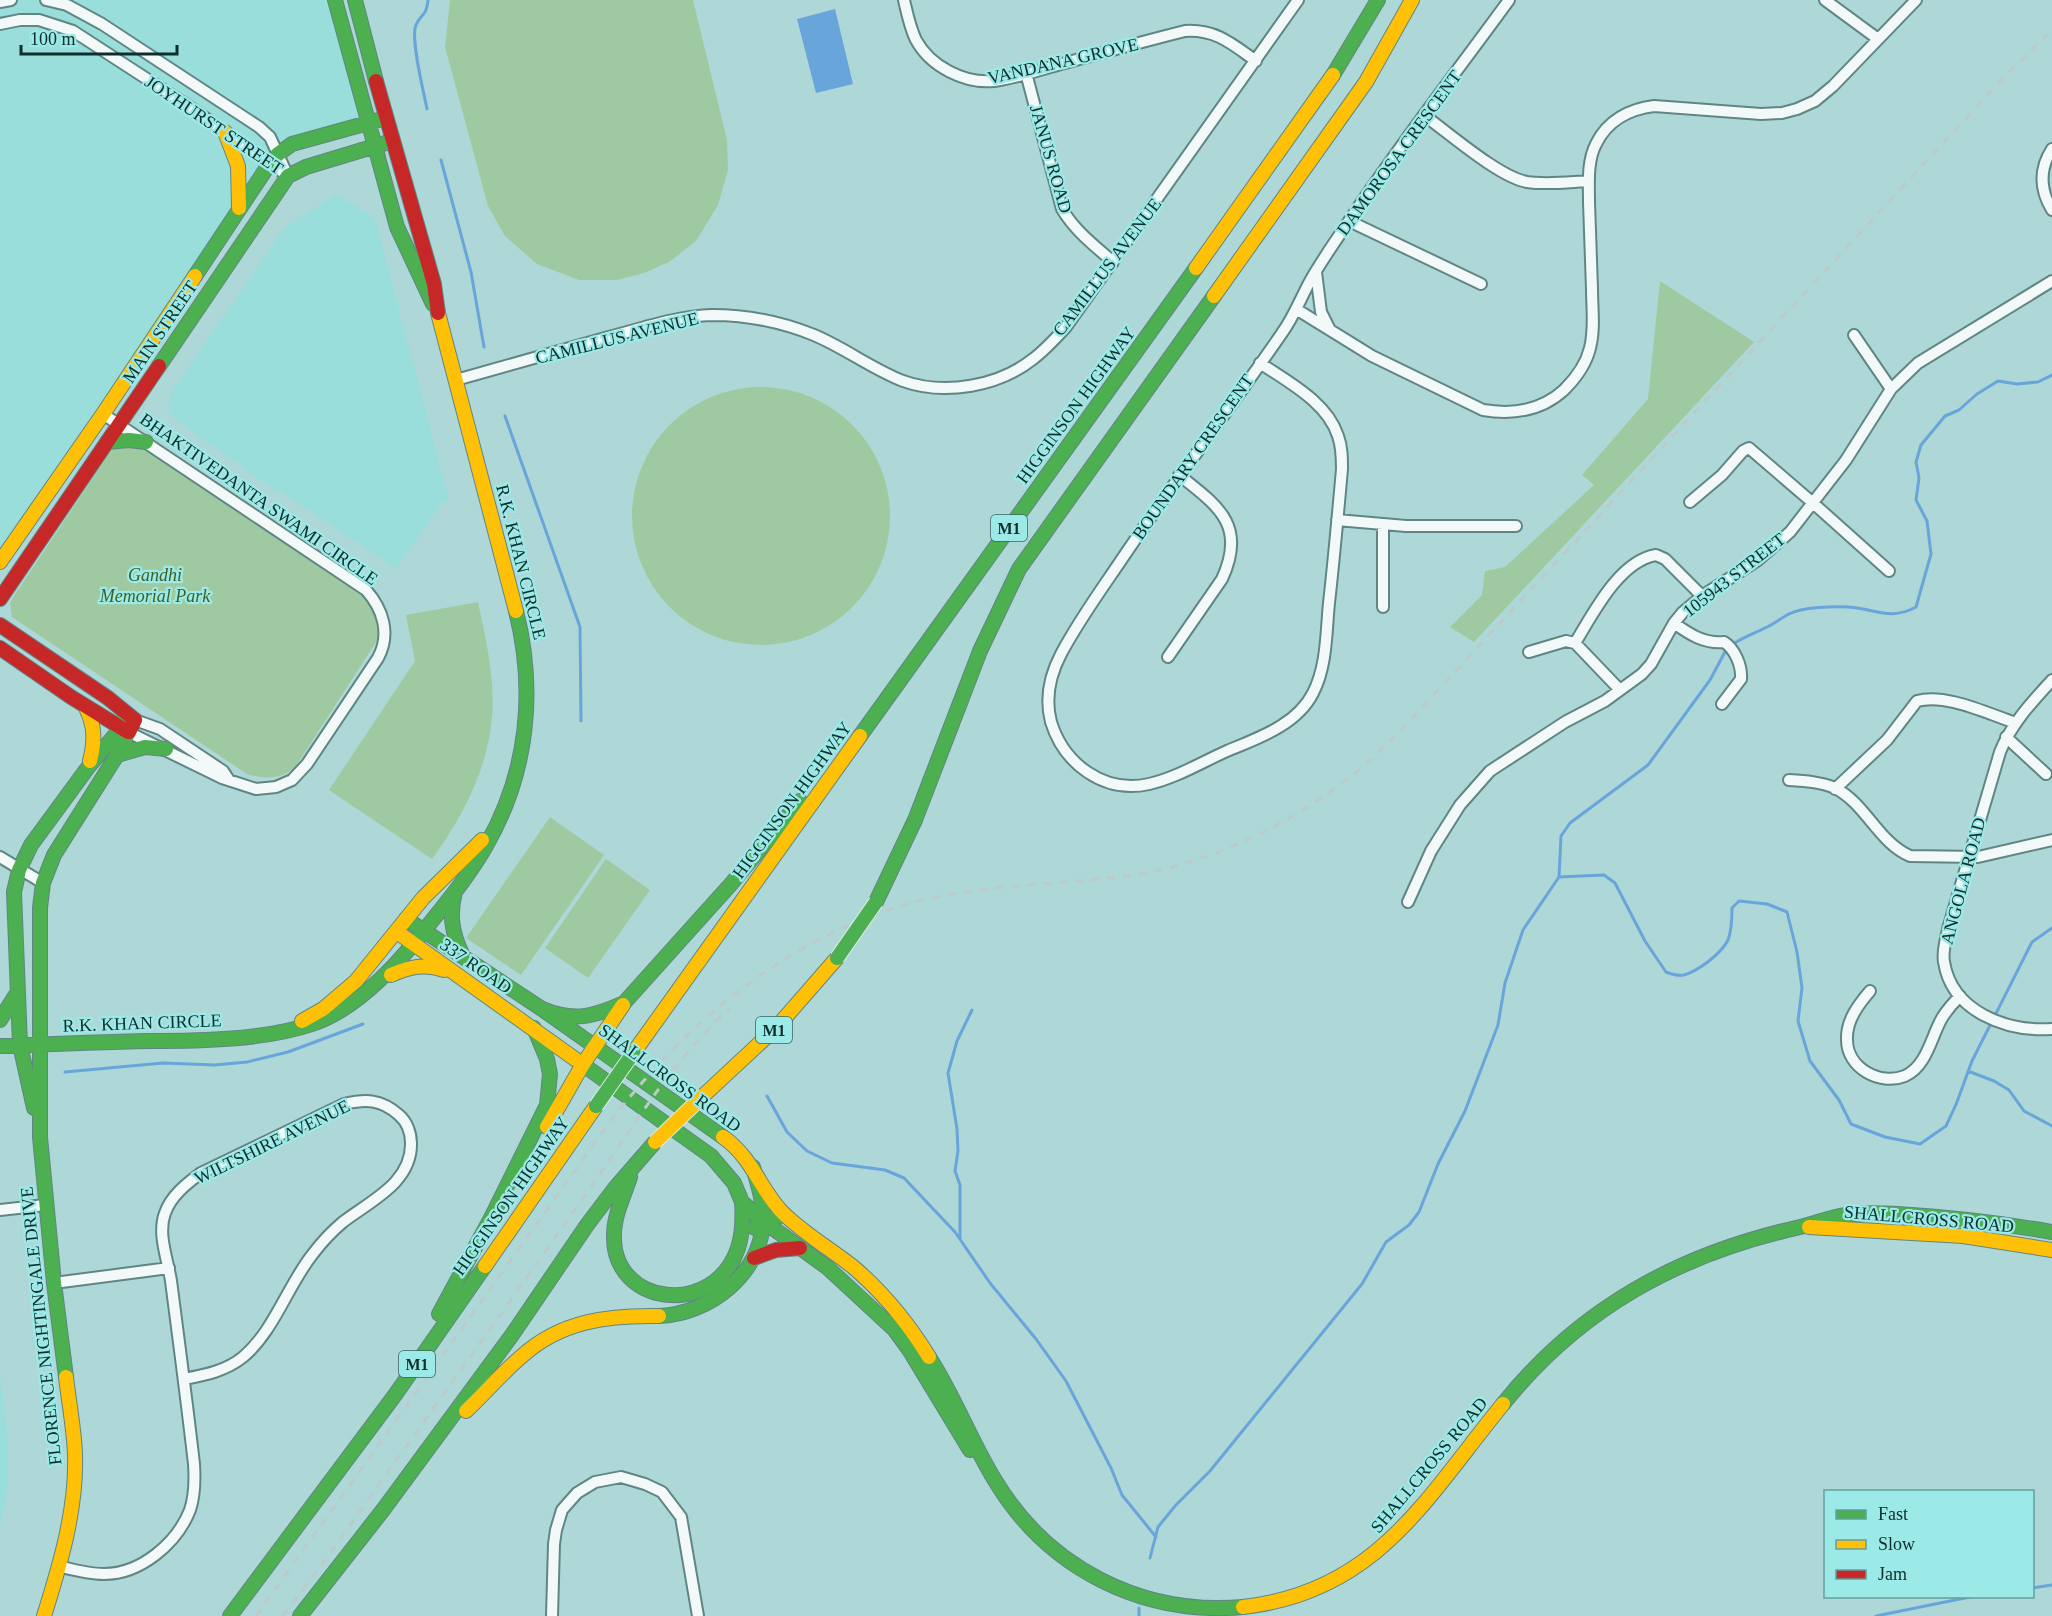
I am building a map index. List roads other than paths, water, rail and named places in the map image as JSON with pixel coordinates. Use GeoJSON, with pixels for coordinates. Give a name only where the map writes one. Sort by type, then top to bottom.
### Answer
{"type":"FeatureCollection","features":[{"type":"Feature","properties":{"kind":"main road","name":"R.K. KHAN CIRCLE"},"geometry":{"type":"LineString","coordinates":[[335,0],[396,227],[438,314]]}},
{"type":"Feature","properties":{"kind":"main road","name":"R.K. KHAN CIRCLE"},"geometry":{"type":"LineString","coordinates":[[0,1046],[39,1043],[219,1040],[320,1022],[358,998],[383,978],[413,943],[486,846],[507,799],[523,741],[528,681],[520,627],[438,314],[434,284],[392,141],[356,0]]}},
{"type":"Feature","properties":{"kind":"main road","name":"HIGGINSON HIGHWAY"},"geometry":{"type":"LineString","coordinates":[[230,1616],[395,1395],[634,1052],[1322,92],[1348,53],[1378,0]]}},
{"type":"Feature","properties":{"kind":"main road","name":"M1"},"geometry":{"type":"LineString","coordinates":[[300,1616],[436,1439],[512,1335],[587,1225],[633,1167],[655,1142],[776,1028],[837,958],[876,902],[910,832],[990,624],[1019,569],[1347,110],[1412,0]]}},
{"type":"Feature","properties":{"kind":"main road","name":"MAIN STREET"},"geometry":{"type":"LineString","coordinates":[[0,562],[274,159],[292,144],[386,118]]}},
{"type":"Feature","properties":{"kind":"main road"},"geometry":{"type":"LineString","coordinates":[[225,132],[238,166],[239,210]]}},
{"type":"Feature","properties":{"kind":"main road"},"geometry":{"type":"LineString","coordinates":[[288,176],[306,167],[392,141]]}},
{"type":"Feature","properties":{"kind":"main road","name":"MAIN STREET"},"geometry":{"type":"LineString","coordinates":[[0,599],[288,176]]}},
{"type":"Feature","properties":{"kind":"main road"},"geometry":{"type":"LineString","coordinates":[[107,442],[146,441]]}},
{"type":"Feature","properties":{"kind":"main road","name":"BHAKTIVEDANTA SWAMI CIRCLE"},"geometry":{"type":"LineString","coordinates":[[0,625],[108,698],[128,724]]}},
{"type":"Feature","properties":{"kind":"main road","name":"BHAKTIVEDANTA SWAMI CIRCLE"},"geometry":{"type":"LineString","coordinates":[[0,648],[85,706],[128,724]]}},
{"type":"Feature","properties":{"kind":"main road"},"geometry":{"type":"LineString","coordinates":[[0,655],[21,662]]}},
{"type":"Feature","properties":{"kind":"main road"},"geometry":{"type":"LineString","coordinates":[[490,1218],[515,1184],[583,1064],[624,1003],[731,884],[899,681]]}},
{"type":"Feature","properties":{"kind":"main road"},"geometry":{"type":"LineString","coordinates":[[85,706],[93,720],[96,738],[89,766]]}},
{"type":"Feature","properties":{"kind":"main road"},"geometry":{"type":"LineString","coordinates":[[39,1043],[40,908],[43,883],[61,840],[117,755],[128,724]]}},
{"type":"Feature","properties":{"kind":"main road"},"geometry":{"type":"LineString","coordinates":[[20,1045],[14,900],[19,870],[31,845],[89,766],[128,724]]}},
{"type":"Feature","properties":{"kind":"main road"},"geometry":{"type":"LineString","coordinates":[[117,755],[145,747],[166,749]]}},
{"type":"Feature","properties":{"kind":"main road","name":"R.K. KHAN CIRCLE"},"geometry":{"type":"LineString","coordinates":[[284,1030],[310,1017],[345,994],[364,975],[423,898],[481,842],[498,820]]}},
{"type":"Feature","properties":{"kind":"main road"},"geometry":{"type":"LineString","coordinates":[[458,884],[452,903],[451,926],[463,955]]}},
{"type":"Feature","properties":{"kind":"main road","name":"337 ROAD"},"geometry":{"type":"LineString","coordinates":[[406,919],[542,1009]]}},
{"type":"Feature","properties":{"kind":"main road","name":"337 ROAD"},"geometry":{"type":"LineString","coordinates":[[397,932],[534,1028]]}},
{"type":"Feature","properties":{"kind":"main road"},"geometry":{"type":"LineString","coordinates":[[383,978],[416,965],[435,967],[457,975]]}},
{"type":"Feature","properties":{"kind":"main road"},"geometry":{"type":"LineString","coordinates":[[0,1020],[17,993]]}},
{"type":"Feature","properties":{"kind":"main road"},"geometry":{"type":"LineString","coordinates":[[542,1009],[562,1017],[584,1018],[601,1014],[624,1003]]}},
{"type":"Feature","properties":{"kind":"main road","name":"SHALLCROSS ROAD"},"geometry":{"type":"LineString","coordinates":[[542,1009],[731,1142],[753,1167],[771,1198],[785,1215],[854,1268],[888,1301],[903,1318],[937,1370],[985,1467],[1011,1508],[1037,1536],[1062,1558],[1103,1584],[1142,1598],[1190,1608],[1224,1609],[1274,1603],[1312,1591],[1338,1579],[1375,1554],[1410,1521],[1524,1380],[1560,1343],[1628,1293],[1670,1269],[1697,1257],[1748,1239],[1851,1214],[1942,1216],[2052,1232]]}},
{"type":"Feature","properties":{"kind":"main road"},"geometry":{"type":"LineString","coordinates":[[395,1395],[490,1218],[547,1105],[550,1074],[547,1059],[534,1028]]}},
{"type":"Feature","properties":{"kind":"main road","name":"SHALLCROSS ROAD"},"geometry":{"type":"LineString","coordinates":[[534,1028],[711,1156],[724,1168],[734,1183],[742,1202],[763,1221],[828,1268],[894,1329],[910,1351],[966,1446],[985,1467]]}},
{"type":"Feature","properties":{"kind":"main road","name":"FLORENCE NIGHTINGALE DRIVE"},"geometry":{"type":"LineString","coordinates":[[39,1043],[40,1137],[45,1205],[75,1454],[75,1480],[71,1510],[44,1616]]}},
{"type":"Feature","properties":{"kind":"main road","name":"FLORENCE NIGHTINGALE DRIVE"},"geometry":{"type":"LineString","coordinates":[[20,1045],[40,1137]]}},
{"type":"Feature","properties":{"kind":"main road"},"geometry":{"type":"LineString","coordinates":[[633,1167],[617,1218],[614,1244],[622,1267],[636,1283],[654,1294],[664,1297],[686,1296],[719,1280],[738,1248],[742,1227],[742,1202]]}},
{"type":"Feature","properties":{"kind":"main road"},"geometry":{"type":"LineString","coordinates":[[436,1439],[484,1395],[511,1364],[536,1343],[562,1329],[593,1319],[614,1316],[666,1316],[704,1305],[735,1285],[754,1258],[763,1221],[763,1203],[753,1167]]}},
{"type":"Feature","properties":{"kind":"main road"},"geometry":{"type":"LineString","coordinates":[[738,1248],[763,1221],[785,1215]]}},
{"type":"Feature","properties":{"kind":"main road","name":"SHALLCROSS ROAD"},"geometry":{"type":"LineString","coordinates":[[1804,1226],[1964,1236],[2052,1250]]}},
{"type":"Feature","properties":{"kind":"main road"},"geometry":{"type":"LineString","coordinates":[[754,1258],[776,1250],[800,1248]]}},
{"type":"Feature","properties":{"kind":"street"},"geometry":{"type":"LineString","coordinates":[[0,2],[11,0]]}},
{"type":"Feature","properties":{"kind":"street","name":"JOYHURST STREET"},"geometry":{"type":"LineString","coordinates":[[45,0],[66,5],[101,23],[266,133],[280,141],[292,144]]}},
{"type":"Feature","properties":{"kind":"street","name":"VANDANA GROVE"},"geometry":{"type":"LineString","coordinates":[[904,0],[916,40],[930,57],[944,69],[976,80],[993,81],[1185,31],[1199,30],[1212,33],[1256,61]]}},
{"type":"Feature","properties":{"kind":"street","name":"CAMILLUS AVENUE"},"geometry":{"type":"LineString","coordinates":[[456,380],[658,324],[710,315],[778,322],[817,336],[876,368],[922,386],[963,386],[1003,376],[1034,358],[1066,327],[1298,0]]}},
{"type":"Feature","properties":{"kind":"street","name":"DAMOROSA CRESCENT"},"geometry":{"type":"LineString","coordinates":[[1260,363],[1285,330],[1316,272],[1349,221],[1509,0]]}},
{"type":"Feature","properties":{"kind":"street"},"geometry":{"type":"LineString","coordinates":[[1825,0],[1878,39]]}},
{"type":"Feature","properties":{"kind":"street"},"geometry":{"type":"LineString","coordinates":[[1296,309],[1372,356],[1484,410],[1501,412],[1540,407],[1576,378],[1591,347],[1588,181],[1595,145],[1604,131],[1622,116],[1643,107],[1761,114],[1782,113],[1797,109],[1815,101],[1833,86],[1916,0]]}},
{"type":"Feature","properties":{"kind":"street","name":"JOYHURST STREET"},"geometry":{"type":"LineString","coordinates":[[0,24],[20,20],[39,20],[73,31],[225,132],[274,159],[288,176]]}},
{"type":"Feature","properties":{"kind":"street","name":"JANUS ROAD"},"geometry":{"type":"LineString","coordinates":[[1026,73],[1062,209],[1080,234],[1113,262]]}},
{"type":"Feature","properties":{"kind":"street"},"geometry":{"type":"LineString","coordinates":[[1425,116],[1514,179],[1540,183],[1588,181]]}},
{"type":"Feature","properties":{"kind":"street","name":"JOYHURST STREET"},"geometry":{"type":"LineString","coordinates":[[266,133],[274,159]]}},
{"type":"Feature","properties":{"kind":"street"},"geometry":{"type":"LineString","coordinates":[[2052,149],[2043,170],[2042,183],[2052,210]]}},
{"type":"Feature","properties":{"kind":"street"},"geometry":{"type":"LineString","coordinates":[[1349,221],[1481,284]]}},
{"type":"Feature","properties":{"kind":"street"},"geometry":{"type":"LineString","coordinates":[[1316,272],[1321,312],[1329,328]]}},
{"type":"Feature","properties":{"kind":"street","name":"105943 STREET"},"geometry":{"type":"LineString","coordinates":[[1408,902],[1431,851],[1460,805],[1490,771],[1565,722],[1605,701],[1642,674],[1651,664],[1674,623],[1683,612],[1702,596],[1749,566],[1779,543],[1802,518],[1846,460],[1891,389],[1918,363],[2052,281]]}},
{"type":"Feature","properties":{"kind":"street"},"geometry":{"type":"LineString","coordinates":[[1854,335],[1891,389]]}},
{"type":"Feature","properties":{"kind":"street","name":"BOUNDARY CRESCENT"},"geometry":{"type":"LineString","coordinates":[[1260,363],[1312,400],[1334,426],[1342,452],[1342,469],[1322,668],[1315,690],[1303,709],[1280,727],[1165,779],[1135,786],[1108,782],[1083,769],[1070,758],[1059,741],[1048,703],[1052,677],[1060,656],[1089,608],[1179,475],[1260,363]]}},
{"type":"Feature","properties":{"kind":"street","name":"BHAKTIVEDANTA SWAMI CIRCLE"},"geometry":{"type":"LineString","coordinates":[[102,414],[354,581],[374,599],[384,623],[383,646],[378,658],[300,773],[292,780],[276,787],[264,789],[247,787],[210,773],[166,749],[128,724]]}},
{"type":"Feature","properties":{"kind":"street"},"geometry":{"type":"LineString","coordinates":[[1690,502],[1717,480],[1746,449],[1752,449],[1889,571]]}},
{"type":"Feature","properties":{"kind":"street"},"geometry":{"type":"LineString","coordinates":[[1168,657],[1222,579],[1228,566],[1232,544],[1227,523],[1217,506],[1179,475]]}},
{"type":"Feature","properties":{"kind":"street"},"geometry":{"type":"LineString","coordinates":[[1337,520],[1383,524],[1516,526]]}},
{"type":"Feature","properties":{"kind":"street"},"geometry":{"type":"LineString","coordinates":[[1383,524],[1383,607]]}},
{"type":"Feature","properties":{"kind":"street"},"geometry":{"type":"LineString","coordinates":[[1575,643],[1605,594],[1617,580],[1630,568],[1652,555],[1665,559],[1702,596]]}},
{"type":"Feature","properties":{"kind":"street"},"geometry":{"type":"LineString","coordinates":[[1674,623],[1700,639],[1724,642],[1732,650],[1740,665],[1741,679],[1722,704]]}},
{"type":"Feature","properties":{"kind":"street"},"geometry":{"type":"LineString","coordinates":[[1529,652],[1566,642],[1575,643],[1620,690]]}},
{"type":"Feature","properties":{"kind":"street","name":"ANGOLA ROAD"},"geometry":{"type":"LineString","coordinates":[[2052,680],[2006,737],[1983,805],[1948,929],[1944,953],[1948,974],[1960,996],[1975,1010],[1994,1021],[2024,1029],[2052,1029]]}},
{"type":"Feature","properties":{"kind":"street"},"geometry":{"type":"LineString","coordinates":[[1835,789],[1887,740],[1917,701],[1958,703],[2016,723]]}},
{"type":"Feature","properties":{"kind":"street","name":"BHAKTIVEDANTA SWAMI CIRCLE"},"geometry":{"type":"LineString","coordinates":[[128,724],[160,729],[222,771],[229,780]]}},
{"type":"Feature","properties":{"kind":"street"},"geometry":{"type":"LineString","coordinates":[[2006,737],[2046,774]]}},
{"type":"Feature","properties":{"kind":"street"},"geometry":{"type":"LineString","coordinates":[[1789,780],[1824,784],[1835,789],[1862,812],[1887,841],[1902,852],[1918,857],[1988,856],[2052,840]]}},
{"type":"Feature","properties":{"kind":"street"},"geometry":{"type":"LineString","coordinates":[[0,857],[43,883]]}},
{"type":"Feature","properties":{"kind":"street"},"geometry":{"type":"LineString","coordinates":[[1870,991],[1853,1012],[1846,1042],[1860,1069],[1885,1079],[1905,1076],[1919,1065],[1944,1016],[1960,996]]}},
{"type":"Feature","properties":{"kind":"street","name":"WILTSHIRE AVENUE"},"geometry":{"type":"LineString","coordinates":[[58,1566],[84,1573],[106,1574],[127,1570],[156,1554],[182,1526],[190,1508],[195,1485],[194,1464],[162,1230],[164,1214],[173,1198],[201,1173],[344,1104],[363,1100],[375,1101],[387,1106],[403,1119],[411,1138],[411,1150],[405,1170],[397,1182],[331,1233],[298,1272],[257,1342],[244,1356],[230,1366],[210,1374],[184,1379]]}},
{"type":"Feature","properties":{"kind":"street"},"geometry":{"type":"LineString","coordinates":[[0,1210],[45,1205]]}},
{"type":"Feature","properties":{"kind":"street"},"geometry":{"type":"LineString","coordinates":[[54,1283],[169,1268]]}},
{"type":"Feature","properties":{"kind":"street"},"geometry":{"type":"LineString","coordinates":[[552,1616],[554,1544],[562,1510],[576,1493],[595,1482],[621,1477],[662,1492],[681,1516],[698,1616]]}},
{"type":"Feature","properties":{"kind":"waterway"},"geometry":{"type":"LineString","coordinates":[[427,109],[416,53],[415,32],[418,21],[425,13],[428,0]]}},
{"type":"Feature","properties":{"kind":"waterway"},"geometry":{"type":"LineString","coordinates":[[441,160],[471,272],[484,347]]}},
{"type":"Feature","properties":{"kind":"waterway"},"geometry":{"type":"LineString","coordinates":[[1733,644],[1789,614],[1802,610],[1849,607],[1890,614],[1916,607],[1931,554],[1927,521],[1916,500],[1919,478],[1916,462],[1921,445],[1945,416],[1959,410],[1977,394],[1998,381],[2017,384],[2038,382],[2052,375]]}},
{"type":"Feature","properties":{"kind":"waterway"},"geometry":{"type":"LineString","coordinates":[[505,416],[580,627],[581,721]]}},
{"type":"Feature","properties":{"kind":"waterway"},"geometry":{"type":"LineString","coordinates":[[1150,1558],[1158,1527],[1175,1506],[1210,1471],[1362,1284],[1386,1242],[1409,1225],[1419,1212],[1438,1164],[1465,1111],[1498,1025],[1505,983],[1523,930],[1559,877],[1561,836],[1570,823],[1648,765],[1710,680],[1726,650]]}},
{"type":"Feature","properties":{"kind":"waterway"},"geometry":{"type":"LineString","coordinates":[[1559,877],[1604,875],[1615,883],[1645,941],[1666,972],[1677,975],[1696,970],[1720,951],[1728,940],[1732,924],[1732,908],[1739,901],[1767,904],[1787,912],[1797,952],[1802,988],[1798,1021],[1810,1061],[1839,1100],[1851,1124],[1885,1137],[1920,1144],[1946,1126],[1972,1061],[2032,942],[2052,928]]}},
{"type":"Feature","properties":{"kind":"waterway"},"geometry":{"type":"LineString","coordinates":[[960,1239],[960,1185],[955,1171],[958,1151],[957,1129],[948,1073],[957,1041],[972,1010]]}},
{"type":"Feature","properties":{"kind":"waterway"},"geometry":{"type":"LineString","coordinates":[[65,1072],[163,1063],[215,1065],[247,1062],[288,1052],[363,1024]]}},
{"type":"Feature","properties":{"kind":"waterway"},"geometry":{"type":"LineString","coordinates":[[1968,1071],[1994,1081],[2009,1090],[2024,1111],[2052,1126]]}},
{"type":"Feature","properties":{"kind":"waterway"},"geometry":{"type":"LineString","coordinates":[[767,1096],[787,1132],[807,1151],[832,1163],[885,1170],[904,1178],[955,1232],[990,1283],[1036,1339],[1066,1381],[1111,1468],[1122,1495],[1156,1537]]}},
{"type":"Feature","properties":{"kind":"waterway"},"geometry":{"type":"LineString","coordinates":[[2034,1588],[2052,1585]]}},
{"type":"Feature","properties":{"kind":"waterway"},"geometry":{"type":"LineString","coordinates":[[1876,1616],[1965,1598]]}},
{"type":"Feature","properties":{"kind":"waterway"},"geometry":{"type":"LineString","coordinates":[[1139,1608],[1139,1616]]}},
{"type":"Feature","properties":{"kind":"railway"},"geometry":{"type":"LineString","coordinates":[[256,1616],[609,1123],[669,1054],[702,1022],[736,993],[774,966],[854,923],[897,907],[925,899],[981,890],[1157,871],[1219,852],[1249,839],[1307,808],[1333,790],[1369,762],[1387,744],[2003,78],[2052,30]]}},
{"type":"Feature","properties":{"kind":"railway"},"geometry":{"type":"LineString","coordinates":[[282,1616],[342,1536],[668,1076],[687,1052],[730,1008]]}},
{"type":"Feature","properties":{"kind":"park label","name":"Gandhi Memorial Park"},"geometry":{"type":"Point","coordinates":[155,585]}}]}
